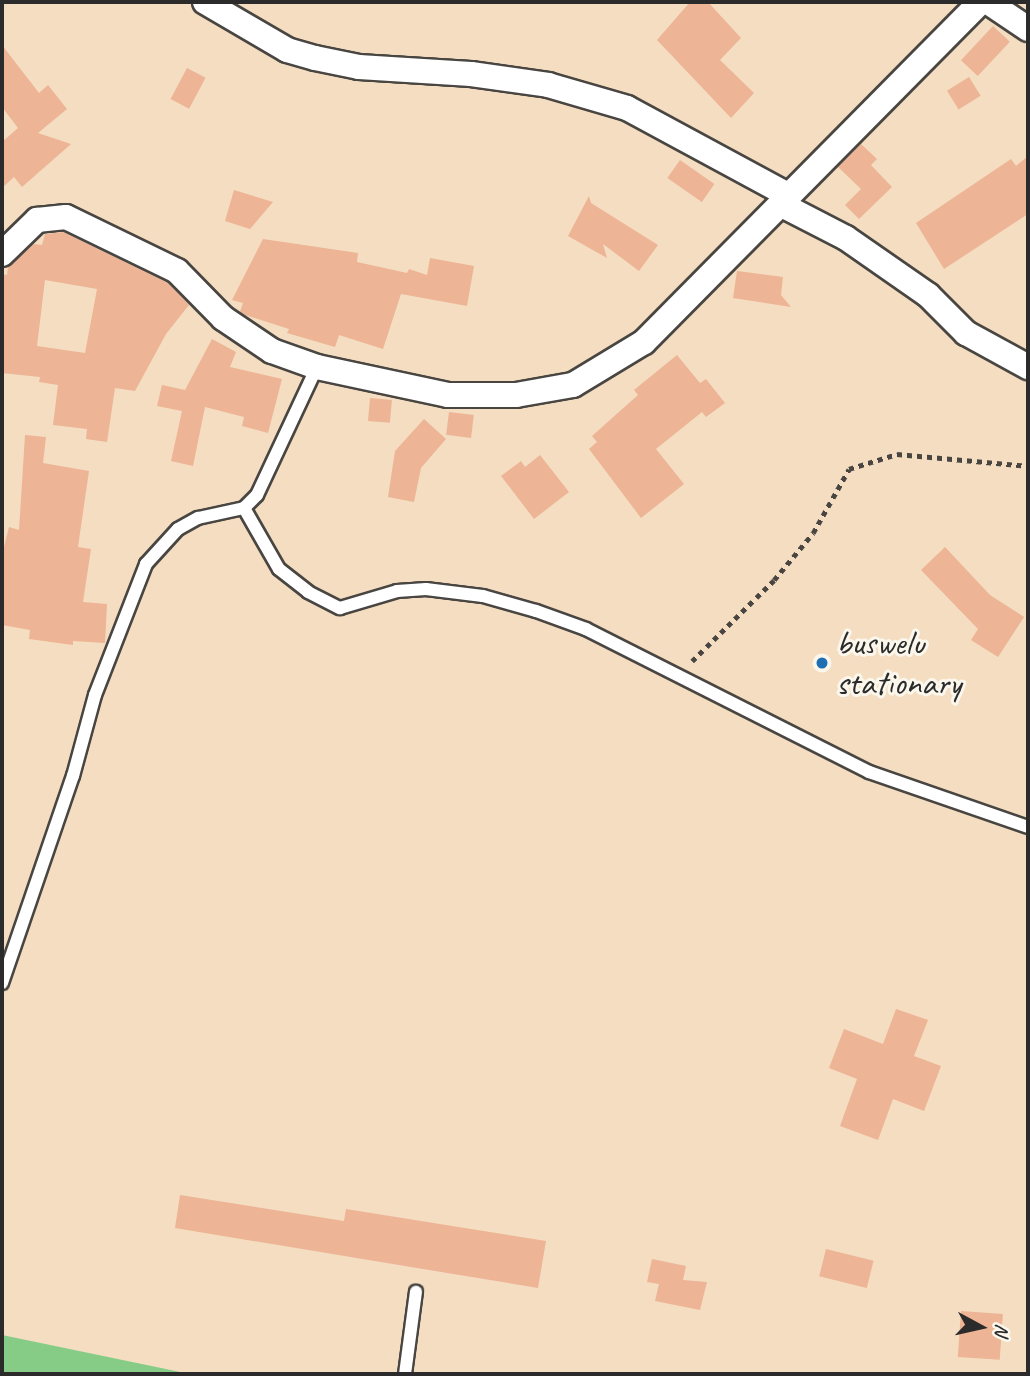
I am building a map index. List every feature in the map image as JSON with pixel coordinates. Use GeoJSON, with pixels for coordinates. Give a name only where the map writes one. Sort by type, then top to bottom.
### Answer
{"type":"FeatureCollection","features":[{"type":"Feature","properties":{"kind":"street"},"geometry":{"type":"LineString","coordinates":[[205,2],[287,50],[315,58],[359,68],[471,74],[548,85],[627,108],[846,238],[928,295],[966,333],[1028,368]]}},
{"type":"Feature","properties":{"kind":"street"},"geometry":{"type":"LineString","coordinates":[[2,254],[37,220],[66,217],[88,225],[177,271],[223,318],[272,351],[317,367],[448,395],[516,395],[573,385],[645,342],[979,2]]}},
{"type":"Feature","properties":{"kind":"street"},"geometry":{"type":"LineString","coordinates":[[988,2],[1028,29]]}},
{"type":"Feature","properties":{"kind":"lane"},"geometry":{"type":"LineString","coordinates":[[2,983],[73,776],[95,695],[146,564],[177,529],[198,518],[244,508],[257,495],[317,367]]}},
{"type":"Feature","properties":{"kind":"lane"},"geometry":{"type":"LineString","coordinates":[[244,508],[279,569],[308,592],[340,608],[397,591],[426,589],[483,596],[586,629],[869,772],[1028,827]]}},
{"type":"Feature","properties":{"kind":"lane"},"geometry":{"type":"LineString","coordinates":[[405,1374],[416,1292]]}},
{"type":"Feature","properties":{"kind":"path"},"geometry":{"type":"LineString","coordinates":[[678,674],[790,561],[813,533],[849,469],[897,454],[1028,466]]}},
{"type":"Feature","properties":{"kind":"green space"},"geometry":{"type":"Polygon","coordinates":[[[2,1335],[190,1374],[2,1374],[2,1335]]]}},
{"type":"Feature","properties":{"kind":"building"},"geometry":{"type":"Polygon","coordinates":[[[690,2],[708,2],[741,38],[720,60],[754,93],[731,118],[657,40],[690,2]]]}},
{"type":"Feature","properties":{"kind":"building"},"geometry":{"type":"Polygon","coordinates":[[[993,26],[1010,42],[978,76],[961,60],[993,26]]]}},
{"type":"Feature","properties":{"kind":"building"},"geometry":{"type":"Polygon","coordinates":[[[2,45],[39,93],[48,85],[67,109],[38,133],[71,144],[22,187],[14,177],[2,188],[2,142],[18,128],[2,107],[2,45]]]}},
{"type":"Feature","properties":{"kind":"building"},"geometry":{"type":"Polygon","coordinates":[[[187,68],[206,78],[189,109],[171,99],[187,68]]]}},
{"type":"Feature","properties":{"kind":"building"},"geometry":{"type":"Polygon","coordinates":[[[969,77],[981,96],[959,109],[947,91],[969,77]]]}},
{"type":"Feature","properties":{"kind":"building"},"geometry":{"type":"Polygon","coordinates":[[[861,144],[877,159],[871,165],[892,187],[859,219],[845,205],[861,189],[838,167],[861,144]]]}},
{"type":"Feature","properties":{"kind":"building"},"geometry":{"type":"Polygon","coordinates":[[[1028,156],[1028,214],[944,269],[916,223],[1011,159],[1016,166],[1028,156]]]}},
{"type":"Feature","properties":{"kind":"building"},"geometry":{"type":"Polygon","coordinates":[[[680,160],[714,184],[702,202],[667,178],[680,160]]]}},
{"type":"Feature","properties":{"kind":"building"},"geometry":{"type":"Polygon","coordinates":[[[234,190],[273,202],[250,229],[225,221],[234,190]]]}},
{"type":"Feature","properties":{"kind":"building"},"geometry":{"type":"Polygon","coordinates":[[[589,196],[591,203],[658,245],[639,271],[603,244],[607,258],[568,236],[589,196]]]}},
{"type":"Feature","properties":{"kind":"building"},"geometry":{"type":"Polygon","coordinates":[[[63,232],[168,283],[189,305],[166,334],[135,391],[115,388],[107,442],[86,439],[87,429],[53,425],[58,385],[39,382],[40,377],[2,373],[2,274],[7,275],[8,267],[34,244],[42,245],[45,234],[63,232]],[[45,280],[37,346],[85,353],[97,289],[45,280]]]}},
{"type":"Feature","properties":{"kind":"building"},"geometry":{"type":"Polygon","coordinates":[[[263,239],[358,253],[357,262],[407,273],[409,269],[427,275],[430,258],[474,266],[467,306],[401,294],[383,349],[339,335],[335,347],[287,333],[289,329],[240,312],[243,303],[232,300],[263,239]]]}},
{"type":"Feature","properties":{"kind":"building"},"geometry":{"type":"Polygon","coordinates":[[[737,271],[783,277],[781,295],[791,307],[733,298],[737,271]]]}},
{"type":"Feature","properties":{"kind":"building"},"geometry":{"type":"Polygon","coordinates":[[[212,339],[236,352],[230,367],[282,379],[268,433],[242,426],[244,417],[205,407],[193,466],[171,461],[182,411],[157,406],[162,385],[185,390],[212,339]]]}},
{"type":"Feature","properties":{"kind":"building"},"geometry":{"type":"Polygon","coordinates":[[[677,355],[700,383],[706,379],[725,403],[706,417],[702,412],[656,449],[684,484],[641,518],[589,449],[597,442],[592,436],[638,395],[634,390],[677,355]]]}},
{"type":"Feature","properties":{"kind":"building"},"geometry":{"type":"Polygon","coordinates":[[[370,398],[392,400],[390,423],[368,421],[370,398]]]}},
{"type":"Feature","properties":{"kind":"building"},"geometry":{"type":"Polygon","coordinates":[[[449,412],[474,415],[471,438],[446,435],[449,412]]]}},
{"type":"Feature","properties":{"kind":"building"},"geometry":{"type":"Polygon","coordinates":[[[424,419],[446,439],[421,468],[414,502],[388,497],[395,451],[424,419]]]}},
{"type":"Feature","properties":{"kind":"building"},"geometry":{"type":"Polygon","coordinates":[[[25,435],[46,437],[43,463],[89,471],[78,547],[91,549],[83,602],[107,604],[105,643],[73,641],[73,645],[29,639],[30,630],[2,625],[2,555],[9,527],[19,530],[25,435]]]}},
{"type":"Feature","properties":{"kind":"building"},"geometry":{"type":"Polygon","coordinates":[[[540,455],[569,492],[534,519],[501,476],[521,461],[525,467],[540,455]]]}},
{"type":"Feature","properties":{"kind":"building"},"geometry":{"type":"Polygon","coordinates":[[[945,547],[990,595],[1024,617],[998,657],[971,640],[978,629],[921,570],[945,547]]]}},
{"type":"Feature","properties":{"kind":"building"},"geometry":{"type":"Polygon","coordinates":[[[896,1009],[928,1020],[914,1056],[941,1066],[924,1111],[893,1099],[878,1140],[840,1126],[857,1079],[829,1068],[844,1029],[883,1044],[896,1009]]]}},
{"type":"Feature","properties":{"kind":"building"},"geometry":{"type":"Polygon","coordinates":[[[180,1195],[344,1221],[346,1209],[546,1241],[538,1288],[175,1228],[180,1195]]]}},
{"type":"Feature","properties":{"kind":"building"},"geometry":{"type":"Polygon","coordinates":[[[826,1249],[874,1261],[867,1288],[819,1276],[826,1249]]]}},
{"type":"Feature","properties":{"kind":"building"},"geometry":{"type":"Polygon","coordinates":[[[652,1259],[686,1266],[683,1280],[707,1282],[700,1310],[655,1301],[659,1284],[647,1282],[652,1259]]]}},
{"type":"Feature","properties":{"kind":"building"},"geometry":{"type":"Polygon","coordinates":[[[961,1311],[1003,1314],[1000,1360],[958,1357],[961,1311]]]}},
{"type":"Feature","properties":{"kind":"place","name":"buswelu stationary"},"geometry":{"type":"Point","coordinates":[822,663]}}]}
